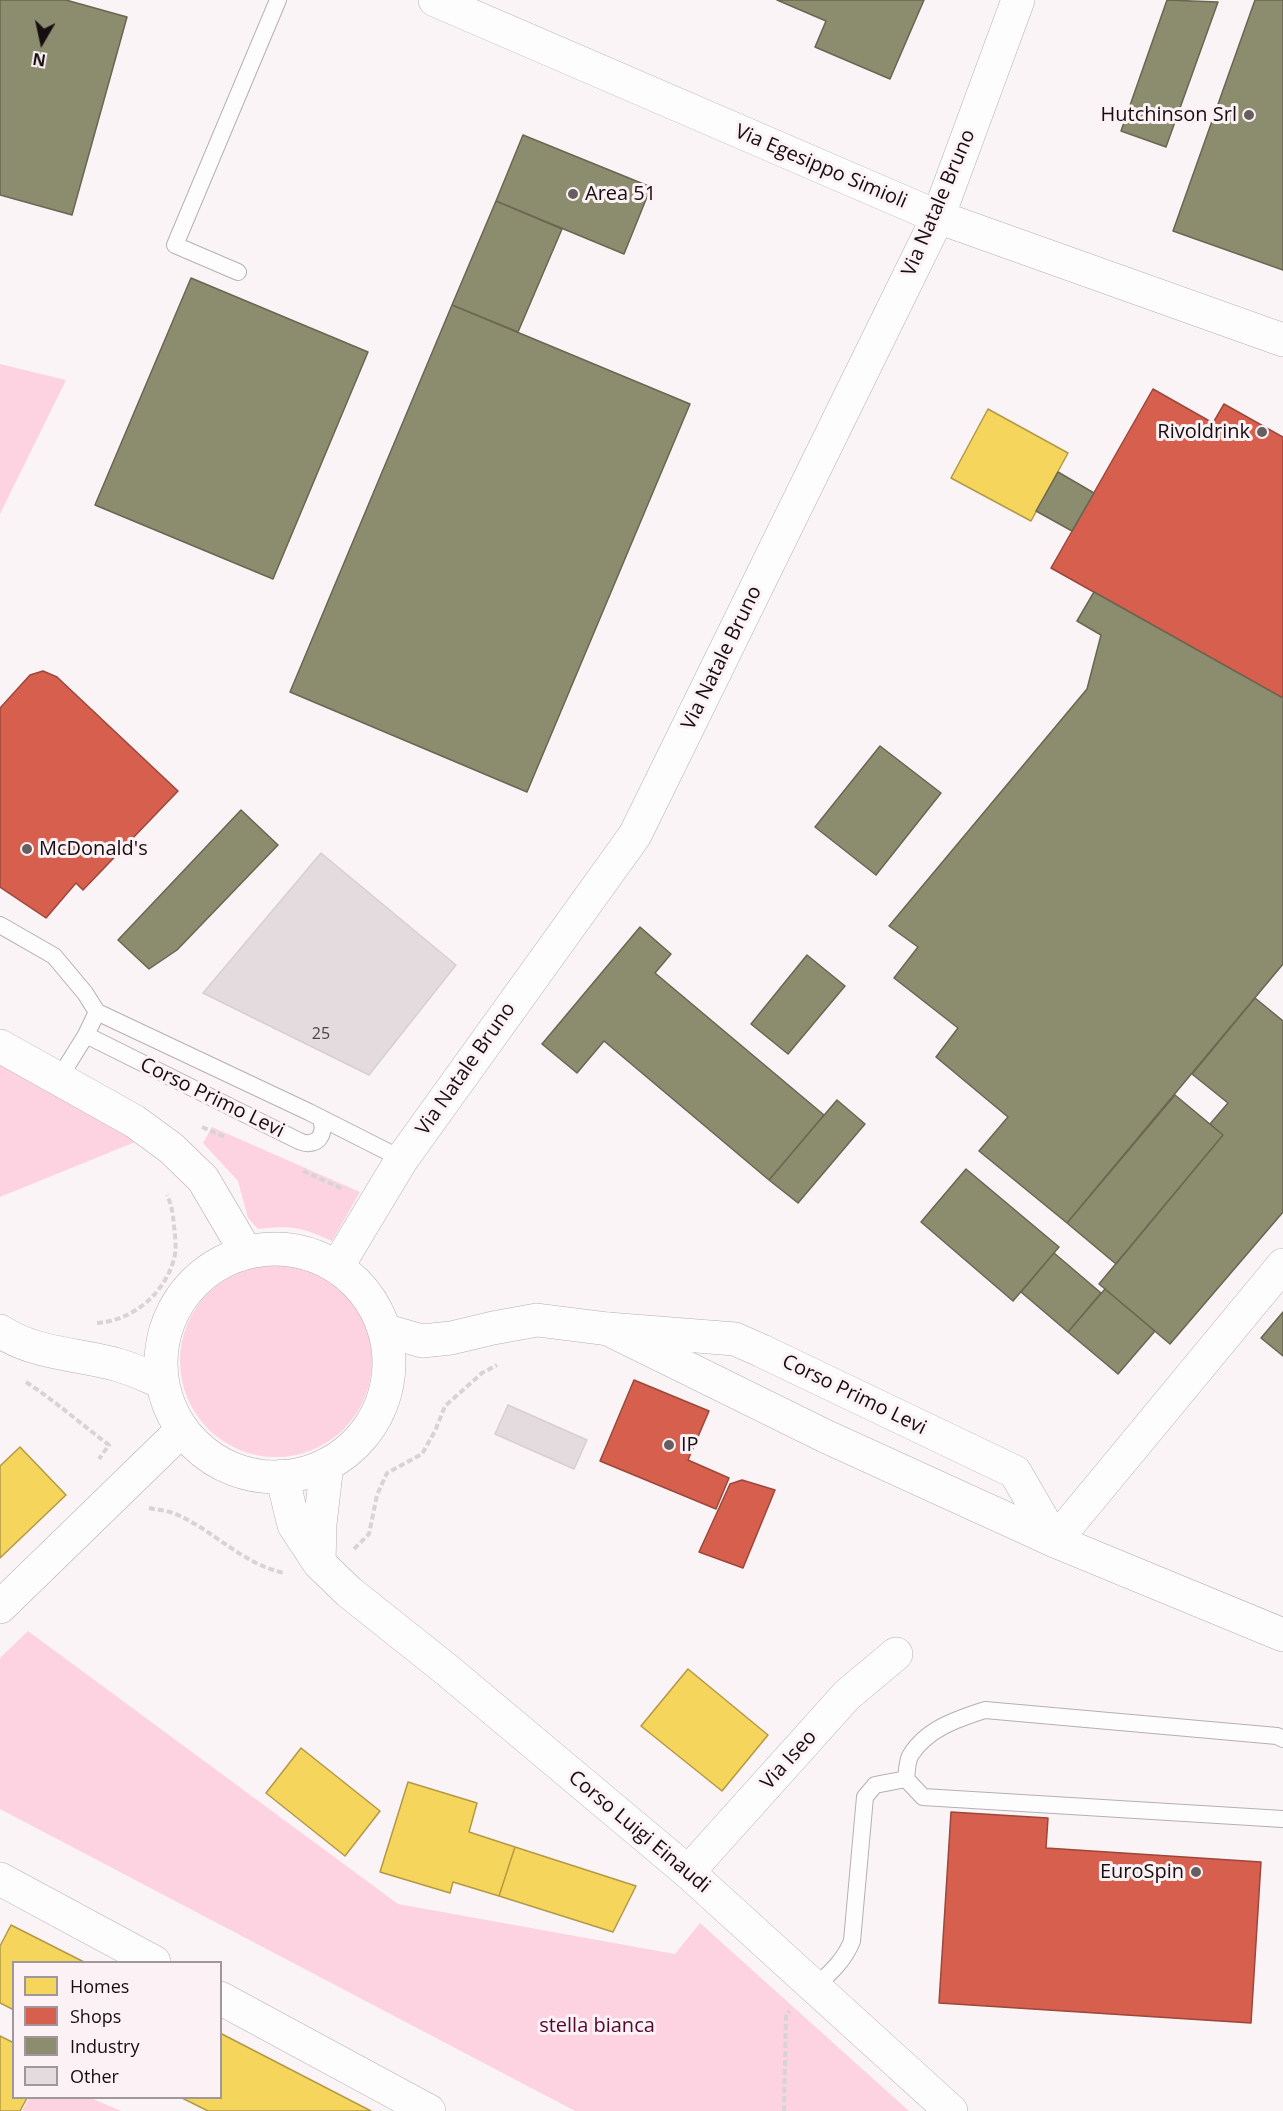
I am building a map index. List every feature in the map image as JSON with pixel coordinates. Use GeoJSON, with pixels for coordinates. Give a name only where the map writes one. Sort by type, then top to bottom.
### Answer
{"type":"FeatureCollection","features":[{"type":"Feature","properties":{"kind":"street","name":"Via Egesippo Simioli"},"geometry":{"type":"LineString","coordinates":[[435,0],[938,217],[1283,340]]}},
{"type":"Feature","properties":{"kind":"street","name":"Via Natale Bruno"},"geometry":{"type":"LineString","coordinates":[[337,1267],[402,1159],[635,835],[938,217],[1018,0]]}},
{"type":"Feature","properties":{"kind":"street"},"geometry":{"type":"LineString","coordinates":[[0,1046],[134,1121],[171,1148],[203,1179],[246,1252]]}},
{"type":"Feature","properties":{"kind":"street"},"geometry":{"type":"LineString","coordinates":[[277,1248],[308,1253],[337,1267],[360,1287],[378,1313],[387,1342],[389,1372],[383,1400],[370,1425],[351,1448],[327,1464],[305,1472],[282,1476],[251,1474],[223,1464],[190,1439],[170,1409],[162,1382],[161,1348],[170,1315],[189,1287],[215,1265],[246,1252],[277,1248]]}},
{"type":"Feature","properties":{"kind":"street"},"geometry":{"type":"LineString","coordinates":[[1055,1541],[1283,1265]]}},
{"type":"Feature","properties":{"kind":"street","name":"Corso Primo Levi"},"geometry":{"type":"LineString","coordinates":[[384,1330],[422,1341],[451,1338],[537,1320],[608,1329],[735,1339],[1015,1472],[1055,1541]]}},
{"type":"Feature","properties":{"kind":"street","name":"Corso Primo Levi"},"geometry":{"type":"LineString","coordinates":[[608,1329],[825,1436],[1055,1541],[1283,1635]]}},
{"type":"Feature","properties":{"kind":"street"},"geometry":{"type":"LineString","coordinates":[[0,1331],[30,1344],[68,1356],[118,1365],[162,1382]]}},
{"type":"Feature","properties":{"kind":"street","name":"Corso Primo Levi"},"geometry":{"type":"LineString","coordinates":[[383,1400],[418,1359],[451,1338]]}},
{"type":"Feature","properties":{"kind":"street"},"geometry":{"type":"LineString","coordinates":[[0,1608],[124,1486],[190,1439]]}},
{"type":"Feature","properties":{"kind":"street"},"geometry":{"type":"LineString","coordinates":[[319,1563],[320,1524],[327,1464]]}},
{"type":"Feature","properties":{"kind":"street","name":"Corso Luigi Einaudi"},"geometry":{"type":"LineString","coordinates":[[282,1476],[294,1525],[319,1563],[349,1592],[447,1670],[688,1872],[951,2111]]}},
{"type":"Feature","properties":{"kind":"street","name":"Via Iseo"},"geometry":{"type":"LineString","coordinates":[[688,1872],[847,1695],[896,1654]]}},
{"type":"Feature","properties":{"kind":"street"},"geometry":{"type":"LineString","coordinates":[[0,1879],[152,1961]]}},
{"type":"Feature","properties":{"kind":"street"},"geometry":{"type":"LineString","coordinates":[[222,1999],[429,2111]]}},
{"type":"Feature","properties":{"kind":"lane"},"geometry":{"type":"LineString","coordinates":[[238,272],[175,245],[278,0]]}},
{"type":"Feature","properties":{"kind":"lane"},"geometry":{"type":"LineString","coordinates":[[0,925],[54,956],[85,993],[97,1012],[86,1035],[58,1080]]}},
{"type":"Feature","properties":{"kind":"lane","name":"Corso Primo Levi"},"geometry":{"type":"LineString","coordinates":[[97,1012],[402,1159]]}},
{"type":"Feature","properties":{"kind":"lane","name":"Corso Primo Levi"},"geometry":{"type":"LineString","coordinates":[[86,1035],[299,1141],[309,1143],[317,1140],[322,1133],[323,1125],[320,1118]]}},
{"type":"Feature","properties":{"kind":"lane"},"geometry":{"type":"LineString","coordinates":[[906,1779],[909,1757],[928,1735],[957,1719],[985,1710],[1277,1736],[1283,1739]]}},
{"type":"Feature","properties":{"kind":"lane"},"geometry":{"type":"LineString","coordinates":[[906,1779],[923,1797],[1283,1819]]}},
{"type":"Feature","properties":{"kind":"lane"},"geometry":{"type":"LineString","coordinates":[[815,1987],[838,1965],[852,1941],[865,1797],[875,1785],[906,1779]]}},
{"type":"Feature","properties":{"kind":"path"},"geometry":{"type":"LineString","coordinates":[[171,1148],[189,1124],[226,1137]]}},
{"type":"Feature","properties":{"kind":"path"},"geometry":{"type":"LineString","coordinates":[[301,1170],[375,1203]]}},
{"type":"Feature","properties":{"kind":"path"},"geometry":{"type":"LineString","coordinates":[[93,1323],[105,1322],[130,1314],[149,1302],[163,1284],[175,1257],[172,1207],[165,1191]]}},
{"type":"Feature","properties":{"kind":"path"},"geometry":{"type":"LineString","coordinates":[[784,2111],[786,2015],[815,1987]]}},
{"type":"Feature","properties":{"kind":"green space"},"geometry":{"type":"Polygon","coordinates":[[[0,364],[66,380],[0,514],[0,364]]]}},
{"type":"Feature","properties":{"kind":"green space"},"geometry":{"type":"Polygon","coordinates":[[[0,1060],[140,1140],[0,1197],[0,1060]]]}},
{"type":"Feature","properties":{"kind":"green space"},"geometry":{"type":"Polygon","coordinates":[[[212,1127],[360,1192],[332,1241],[296,1228],[258,1229],[248,1218],[238,1181],[203,1143],[212,1127]]]}},
{"type":"Feature","properties":{"kind":"green space"},"geometry":{"type":"Polygon","coordinates":[[[267,1265],[285,1265],[313,1272],[344,1293],[365,1324],[372,1361],[365,1398],[344,1429],[313,1450],[285,1457],[267,1457],[231,1446],[202,1422],[191,1406],[184,1389],[180,1370],[180,1352],[191,1316],[215,1287],[231,1276],[248,1269],[267,1265]]]}},
{"type":"Feature","properties":{"kind":"green space","name":"stella bianca"},"geometry":{"type":"Polygon","coordinates":[[[28,1631],[398,1904],[675,1954],[700,1923],[909,2111],[575,2111],[0,1809],[0,1658],[28,1631]]]}},
{"type":"Feature","properties":{"kind":"green space"},"geometry":{"type":"Polygon","coordinates":[[[28,2099],[93,2099],[121,2111],[22,2111],[28,2099]]]}},
{"type":"Feature","properties":{"kind":"building: Homes"},"geometry":{"type":"Polygon","coordinates":[[[988,409],[1068,453],[1031,521],[951,478],[988,409]]]}},
{"type":"Feature","properties":{"kind":"building: Homes"},"geometry":{"type":"Polygon","coordinates":[[[20,1447],[66,1495],[0,1558],[0,1466],[20,1447]]]}},
{"type":"Feature","properties":{"kind":"building: Homes"},"geometry":{"type":"Polygon","coordinates":[[[688,1669],[768,1735],[722,1791],[641,1726],[688,1669]]]}},
{"type":"Feature","properties":{"kind":"building: Homes"},"geometry":{"type":"Polygon","coordinates":[[[301,1748],[380,1811],[345,1856],[266,1793],[301,1748]]]}},
{"type":"Feature","properties":{"kind":"building: Homes"},"geometry":{"type":"Polygon","coordinates":[[[408,1782],[477,1803],[469,1832],[515,1847],[499,1896],[453,1882],[450,1893],[380,1872],[408,1782]]]}},
{"type":"Feature","properties":{"kind":"building: Homes"},"geometry":{"type":"Polygon","coordinates":[[[515,1847],[636,1886],[613,1932],[499,1896],[515,1847]]]}},
{"type":"Feature","properties":{"kind":"building: Homes"},"geometry":{"type":"Polygon","coordinates":[[[11,1925],[82,1961],[12,1961],[12,2009],[0,2003],[0,1946],[11,1925]]]}},
{"type":"Feature","properties":{"kind":"building: Homes"},"geometry":{"type":"Polygon","coordinates":[[[222,2034],[371,2111],[208,2111],[184,2099],[222,2099],[222,2034]]]}},
{"type":"Feature","properties":{"kind":"building: Homes"},"geometry":{"type":"Polygon","coordinates":[[[0,2036],[12,2042],[12,2099],[26,2099],[20,2111],[0,2111],[0,2036]]]}},
{"type":"Feature","properties":{"kind":"building: Shops"},"geometry":{"type":"Polygon","coordinates":[[[1153,389],[1213,423],[1224,404],[1283,437],[1283,698],[1051,568],[1153,389]]]}},
{"type":"Feature","properties":{"kind":"building: Shops"},"geometry":{"type":"Polygon","coordinates":[[[43,671],[57,677],[178,791],[83,890],[76,883],[46,918],[0,887],[0,708],[30,675],[43,671]]]}},
{"type":"Feature","properties":{"kind":"building: Shops"},"geometry":{"type":"Polygon","coordinates":[[[634,1380],[709,1411],[688,1460],[729,1478],[716,1509],[600,1461],[634,1380]]]}},
{"type":"Feature","properties":{"kind":"building: Shops"},"geometry":{"type":"Polygon","coordinates":[[[742,1480],[775,1490],[743,1568],[699,1552],[730,1484],[742,1480]]]}},
{"type":"Feature","properties":{"kind":"building: Shops"},"geometry":{"type":"Polygon","coordinates":[[[951,1812],[1048,1818],[1046,1848],[1261,1862],[1251,2023],[939,2003],[951,1812]]]}},
{"type":"Feature","properties":{"kind":"building: Industry"},"geometry":{"type":"Polygon","coordinates":[[[0,0],[66,0],[127,17],[72,215],[0,195],[0,0]]]}},
{"type":"Feature","properties":{"kind":"building: Industry"},"geometry":{"type":"Polygon","coordinates":[[[777,0],[924,0],[890,79],[815,47],[826,21],[777,0]]]}},
{"type":"Feature","properties":{"kind":"building: Industry"},"geometry":{"type":"Polygon","coordinates":[[[1167,0],[1218,2],[1166,147],[1121,131],[1167,0]]]}},
{"type":"Feature","properties":{"kind":"building: Industry","name":"Hutchinson Srl"},"geometry":{"type":"Polygon","coordinates":[[[1255,0],[1283,0],[1283,270],[1173,231],[1255,0]]]}},
{"type":"Feature","properties":{"kind":"building: Industry","name":"Area 51"},"geometry":{"type":"Polygon","coordinates":[[[523,135],[651,187],[624,254],[496,201],[523,135]]]}},
{"type":"Feature","properties":{"kind":"building: Industry"},"geometry":{"type":"Polygon","coordinates":[[[496,201],[562,229],[518,332],[452,305],[496,201]]]}},
{"type":"Feature","properties":{"kind":"building: Industry"},"geometry":{"type":"Polygon","coordinates":[[[191,278],[368,352],[273,579],[95,505],[191,278]]]}},
{"type":"Feature","properties":{"kind":"building: Industry"},"geometry":{"type":"Polygon","coordinates":[[[452,305],[690,404],[527,792],[290,692],[452,305]]]}},
{"type":"Feature","properties":{"kind":"building: Industry"},"geometry":{"type":"Polygon","coordinates":[[[1058,472],[1094,493],[1072,531],[1036,511],[1058,472]]]}},
{"type":"Feature","properties":{"kind":"building: Industry"},"geometry":{"type":"Polygon","coordinates":[[[1094,592],[1283,698],[1283,964],[1067,1223],[979,1151],[1008,1117],[936,1057],[958,1028],[894,978],[918,947],[889,926],[1087,689],[1101,635],[1077,621],[1094,592]]]}},
{"type":"Feature","properties":{"kind":"building: Industry"},"geometry":{"type":"Polygon","coordinates":[[[880,746],[941,793],[876,875],[815,827],[880,746]]]}},
{"type":"Feature","properties":{"kind":"building: Industry"},"geometry":{"type":"Polygon","coordinates":[[[241,810],[278,845],[177,950],[149,969],[118,940],[241,810]]]}},
{"type":"Feature","properties":{"kind":"building: Industry"},"geometry":{"type":"Polygon","coordinates":[[[640,927],[671,954],[655,973],[824,1115],[769,1180],[604,1041],[577,1073],[542,1044],[640,927]]]}},
{"type":"Feature","properties":{"kind":"building: Industry"},"geometry":{"type":"Polygon","coordinates":[[[807,955],[845,986],[788,1054],[751,1024],[807,955]]]}},
{"type":"Feature","properties":{"kind":"building: Industry"},"geometry":{"type":"Polygon","coordinates":[[[1255,998],[1283,1021],[1283,1212],[1170,1344],[1099,1284],[1223,1135],[1210,1124],[1228,1103],[1192,1074],[1255,998]]]}},
{"type":"Feature","properties":{"kind":"building: Industry"},"geometry":{"type":"Polygon","coordinates":[[[1175,1095],[1223,1135],[1116,1264],[1067,1223],[1175,1095]]]}},
{"type":"Feature","properties":{"kind":"building: Industry"},"geometry":{"type":"Polygon","coordinates":[[[837,1100],[865,1124],[798,1203],[769,1180],[837,1100]]]}},
{"type":"Feature","properties":{"kind":"building: Industry"},"geometry":{"type":"Polygon","coordinates":[[[966,1169],[1059,1247],[1013,1301],[921,1222],[966,1169]]]}},
{"type":"Feature","properties":{"kind":"building: Industry"},"geometry":{"type":"Polygon","coordinates":[[[1054,1253],[1101,1293],[1068,1332],[1021,1292],[1054,1253]]]}},
{"type":"Feature","properties":{"kind":"building: Industry"},"geometry":{"type":"Polygon","coordinates":[[[1105,1289],[1155,1331],[1118,1374],[1068,1332],[1105,1289]]]}},
{"type":"Feature","properties":{"kind":"building: Industry"},"geometry":{"type":"Polygon","coordinates":[[[1283,1312],[1283,1356],[1261,1338],[1283,1312]]]}},
{"type":"Feature","properties":{"kind":"building: Other"},"geometry":{"type":"Polygon","coordinates":[[[321,853],[456,965],[369,1075],[203,993],[321,853]]]}},
{"type":"Feature","properties":{"kind":"building: Other"},"geometry":{"type":"Polygon","coordinates":[[[508,1405],[587,1440],[574,1469],[495,1434],[508,1405]]]}},
{"type":"Feature","properties":{"kind":"place","name":"Hutchinson Srl"},"geometry":{"type":"Point","coordinates":[1249,115]}},
{"type":"Feature","properties":{"kind":"place","name":"Area 51"},"geometry":{"type":"Point","coordinates":[573,194]}},
{"type":"Feature","properties":{"kind":"place","name":"Rivoldrink"},"geometry":{"type":"Point","coordinates":[1262,432]}},
{"type":"Feature","properties":{"kind":"place","name":"McDonald's"},"geometry":{"type":"Point","coordinates":[27,849]}},
{"type":"Feature","properties":{"kind":"place","name":"IP"},"geometry":{"type":"Point","coordinates":[669,1445]}},
{"type":"Feature","properties":{"kind":"place","name":"EuroSpin"},"geometry":{"type":"Point","coordinates":[1196,1872]}}]}
